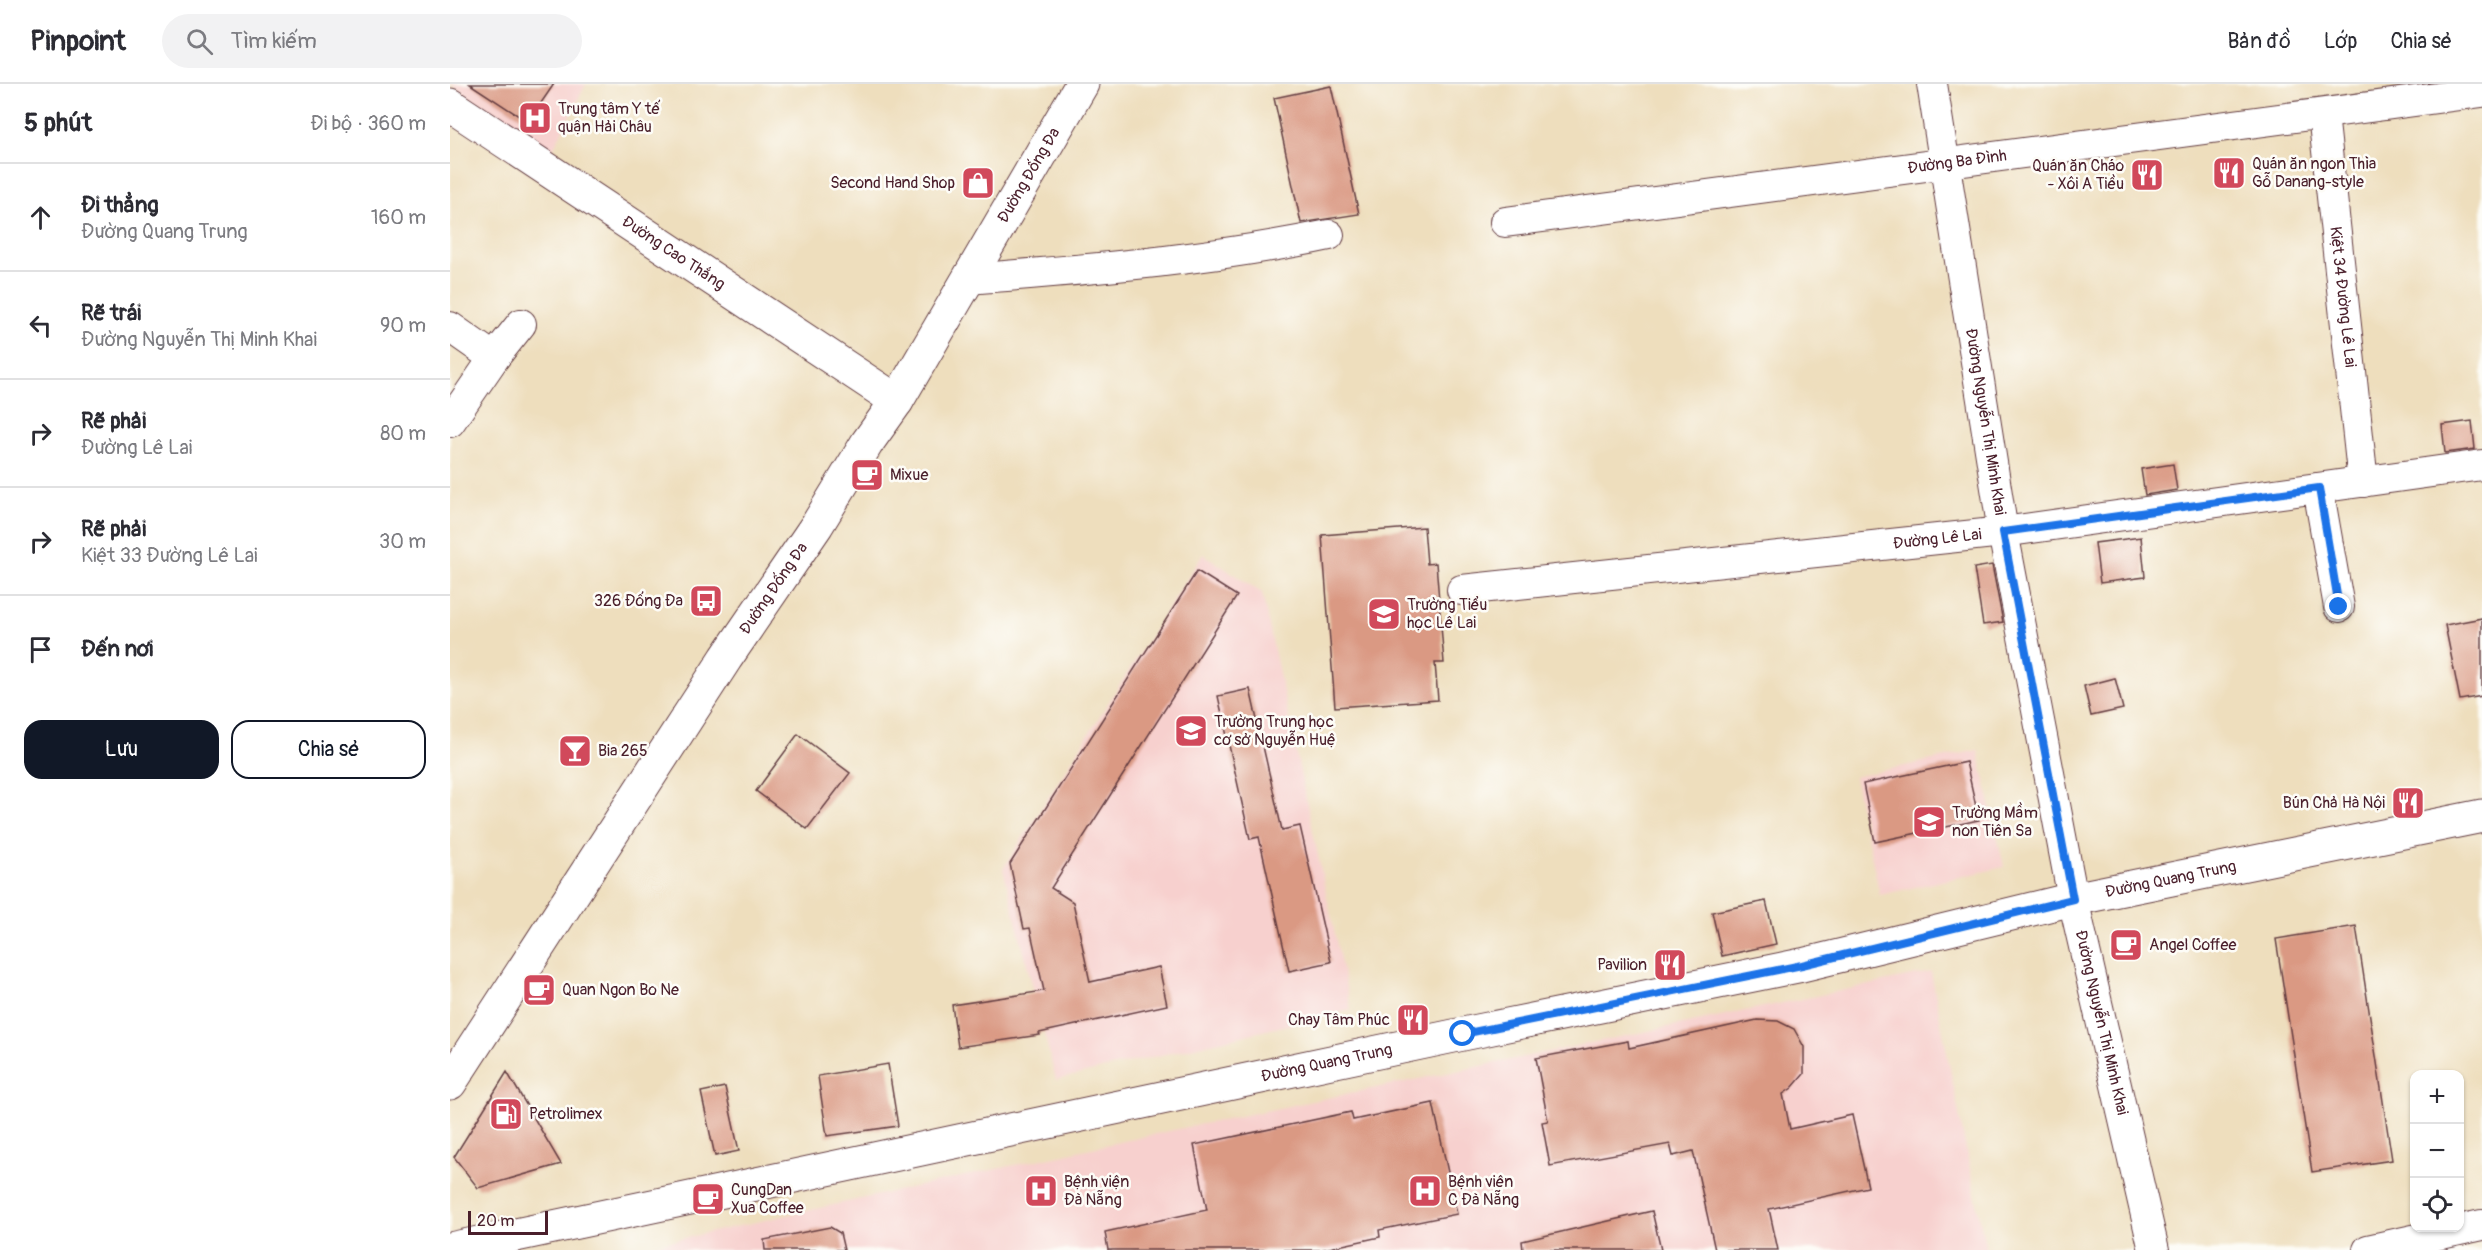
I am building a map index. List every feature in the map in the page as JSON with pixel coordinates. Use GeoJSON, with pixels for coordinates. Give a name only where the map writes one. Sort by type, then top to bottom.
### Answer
{"type":"FeatureCollection","features":[{"type":"Feature","properties":{"kind":"main road","name":"Đường Đống Đa"},"geometry":{"type":"LineString","coordinates":[[450,1083],[726,658],[817,525],[867,443],[897,401],[1082,84]]}},
{"type":"Feature","properties":{"kind":"main road","name":"Đường Cao Thắng"},"geometry":{"type":"LineString","coordinates":[[450,106],[897,401]]}},
{"type":"Feature","properties":{"kind":"main road","name":"Đường Quang Trung"},"geometry":{"type":"LineString","coordinates":[[450,1249],[1463,1034],[1802,965],[2073,899],[2482,816]]}},
{"type":"Feature","properties":{"kind":"street","name":"Đường Nguyễn Thị Minh Khai"},"geometry":{"type":"LineString","coordinates":[[1932,84],[2003,532],[2073,899],[2154,1250]]}},
{"type":"Feature","properties":{"kind":"street","name":"Đường Ba Đình"},"geometry":{"type":"LineString","coordinates":[[1504,222],[2482,92]]}},
{"type":"Feature","properties":{"kind":"street","name":"Kiệt 34 Đường Lê Lai"},"geometry":{"type":"LineString","coordinates":[[2323,114],[2362,482]]}},
{"type":"Feature","properties":{"kind":"street"},"geometry":{"type":"LineString","coordinates":[[969,279],[1146,264],[1270,248],[1329,235]]}},
{"type":"Feature","properties":{"kind":"street"},"geometry":{"type":"LineString","coordinates":[[450,422],[494,358],[521,324]]}},
{"type":"Feature","properties":{"kind":"street"},"geometry":{"type":"LineString","coordinates":[[450,327],[494,358]]}},
{"type":"Feature","properties":{"kind":"street","name":"Đường Lê Lai"},"geometry":{"type":"LineString","coordinates":[[1462,590],[2003,532],[2482,465]]}},
{"type":"Feature","properties":{"kind":"street"},"geometry":{"type":"LineString","coordinates":[[2319,488],[2339,607]]}},
{"type":"Feature","properties":{"kind":"street"},"geometry":{"type":"LineString","coordinates":[[2368,1250],[2482,1225]]}},
{"type":"Feature","properties":{"kind":"shaded area","name":"Trung tâm Y tế quận Hải Châu"},"geometry":{"type":"Polygon","coordinates":[[[450,84],[586,84],[551,153],[450,84]]]}},
{"type":"Feature","properties":{"kind":"shaded area","name":"Trường Trung học cơ sở Nguyễn Huệ"},"geometry":{"type":"Polygon","coordinates":[[[1203,554],[1262,593],[1351,1010],[1056,1080],[1003,869],[1203,554]]]}},
{"type":"Feature","properties":{"kind":"shaded area","name":"Trường Mầm non Tiên Sa"},"geometry":{"type":"Polygon","coordinates":[[[1978,750],[2004,867],[1880,895],[1854,777],[1978,750]]]}},
{"type":"Feature","properties":{"kind":"shaded area"},"geometry":{"type":"Polygon","coordinates":[[[1931,972],[1986,1250],[630,1250],[1169,1131],[1931,972]]]}},
{"type":"Feature","properties":{"kind":"building"},"geometry":{"type":"Polygon","coordinates":[[[470,84],[554,84],[528,122],[470,84]]]}},
{"type":"Feature","properties":{"kind":"building"},"geometry":{"type":"Polygon","coordinates":[[[1331,86],[1359,214],[1301,223],[1274,98],[1331,86]]]}},
{"type":"Feature","properties":{"kind":"building"},"geometry":{"type":"Polygon","coordinates":[[[2472,421],[2475,449],[2445,453],[2442,425],[2472,421]]]}},
{"type":"Feature","properties":{"kind":"building"},"geometry":{"type":"Polygon","coordinates":[[[2173,464],[2177,490],[2145,495],[2141,469],[2173,464]]]}},
{"type":"Feature","properties":{"kind":"building","name":"Trường Tiểu học Lê Lai"},"geometry":{"type":"Polygon","coordinates":[[[1424,527],[1427,564],[1436,563],[1444,663],[1435,663],[1438,700],[1335,707],[1322,535],[1424,527]]]}},
{"type":"Feature","properties":{"kind":"building"},"geometry":{"type":"Polygon","coordinates":[[[2141,537],[2145,577],[2100,583],[2095,543],[2141,537]]]}},
{"type":"Feature","properties":{"kind":"building"},"geometry":{"type":"Polygon","coordinates":[[[1992,565],[2003,622],[1983,625],[1974,568],[1992,565]]]}},
{"type":"Feature","properties":{"kind":"building"},"geometry":{"type":"Polygon","coordinates":[[[1197,571],[1237,596],[1051,888],[1073,902],[1090,982],[1159,967],[1167,1005],[1039,1033],[1040,1035],[958,1047],[952,1005],[1044,991],[1030,928],[1024,929],[1010,864],[1197,571]]]}},
{"type":"Feature","properties":{"kind":"building"},"geometry":{"type":"Polygon","coordinates":[[[2482,618],[2482,696],[2460,700],[2445,625],[2482,618]]]}},
{"type":"Feature","properties":{"kind":"building"},"geometry":{"type":"Polygon","coordinates":[[[2115,678],[2123,709],[2091,716],[2084,686],[2115,678]]]}},
{"type":"Feature","properties":{"kind":"building"},"geometry":{"type":"Polygon","coordinates":[[[1250,689],[1282,830],[1300,826],[1331,962],[1289,971],[1259,837],[1250,839],[1218,696],[1250,689]]]}},
{"type":"Feature","properties":{"kind":"building"},"geometry":{"type":"Polygon","coordinates":[[[798,734],[850,773],[807,829],[756,791],[798,734]]]}},
{"type":"Feature","properties":{"kind":"building"},"geometry":{"type":"Polygon","coordinates":[[[1966,762],[1979,820],[1875,842],[1863,784],[1966,762]]]}},
{"type":"Feature","properties":{"kind":"building"},"geometry":{"type":"Polygon","coordinates":[[[1766,901],[1776,944],[1722,956],[1712,912],[1766,901]]]}},
{"type":"Feature","properties":{"kind":"building"},"geometry":{"type":"Polygon","coordinates":[[[2356,926],[2392,1160],[2312,1172],[2276,939],[2356,926]]]}},
{"type":"Feature","properties":{"kind":"building"},"geometry":{"type":"Polygon","coordinates":[[[1757,1020],[1778,1021],[1794,1029],[1804,1047],[1804,1074],[1792,1088],[1783,1094],[1790,1129],[1852,1115],[1868,1187],[1769,1209],[1778,1250],[1715,1250],[1693,1151],[1673,1156],[1670,1144],[1550,1166],[1542,1122],[1548,1121],[1536,1058],[1628,1041],[1629,1048],[1757,1020]]]}},
{"type":"Feature","properties":{"kind":"building"},"geometry":{"type":"Polygon","coordinates":[[[888,1064],[898,1126],[827,1136],[818,1076],[888,1064]]]}},
{"type":"Feature","properties":{"kind":"building","name":"Petrolimex"},"geometry":{"type":"Polygon","coordinates":[[[507,1072],[561,1164],[478,1188],[454,1157],[507,1072]]]}},
{"type":"Feature","properties":{"kind":"building"},"geometry":{"type":"Polygon","coordinates":[[[725,1087],[739,1151],[715,1156],[701,1092],[725,1087]]]}},
{"type":"Feature","properties":{"kind":"building"},"geometry":{"type":"Polygon","coordinates":[[[1433,1103],[1457,1214],[1379,1230],[1380,1237],[1320,1250],[1108,1250],[1105,1232],[1207,1210],[1194,1145],[1351,1112],[1353,1120],[1433,1103]]]}},
{"type":"Feature","properties":{"kind":"building"},"geometry":{"type":"Polygon","coordinates":[[[1652,1211],[1661,1250],[1523,1250],[1522,1241],[1652,1211]]]}},
{"type":"Feature","properties":{"kind":"building"},"geometry":{"type":"Polygon","coordinates":[[[830,1227],[840,1233],[844,1250],[765,1250],[764,1240],[830,1227]]]}},
{"type":"Feature","properties":{"kind":"place","name":"Trung tâm Y tế quận Hải Châu"},"geometry":{"type":"Point","coordinates":[535,118]}},
{"type":"Feature","properties":{"kind":"place","name":"Quán ăn ngon Thìa Gỗ Danang-style"},"geometry":{"type":"Point","coordinates":[2229,173]}},
{"type":"Feature","properties":{"kind":"place","name":"Quán ăn Cháo - Xôi A Tiều"},"geometry":{"type":"Point","coordinates":[2147,175]}},
{"type":"Feature","properties":{"kind":"place","name":"Second Hand Shop"},"geometry":{"type":"Point","coordinates":[978,183]}},
{"type":"Feature","properties":{"kind":"place","name":"Mixue"},"geometry":{"type":"Point","coordinates":[867,475]}},
{"type":"Feature","properties":{"kind":"place","name":"326 Đống Đa"},"geometry":{"type":"Point","coordinates":[706,601]}},
{"type":"Feature","properties":{"kind":"place","name":"Trường Tiểu học Lê Lai"},"geometry":{"type":"Point","coordinates":[1384,614]}},
{"type":"Feature","properties":{"kind":"place","name":"Trường Trung học cơ sở Nguyễn Huệ"},"geometry":{"type":"Point","coordinates":[1191,731]}},
{"type":"Feature","properties":{"kind":"place","name":"Bia 265"},"geometry":{"type":"Point","coordinates":[575,751]}},
{"type":"Feature","properties":{"kind":"place","name":"Bún Chả Hà Nội"},"geometry":{"type":"Point","coordinates":[2408,803]}},
{"type":"Feature","properties":{"kind":"place","name":"Trường Mầm non Tiên Sa"},"geometry":{"type":"Point","coordinates":[1929,822]}},
{"type":"Feature","properties":{"kind":"place","name":"Angel Coffee"},"geometry":{"type":"Point","coordinates":[2126,945]}},
{"type":"Feature","properties":{"kind":"place","name":"Pavilion"},"geometry":{"type":"Point","coordinates":[1670,965]}},
{"type":"Feature","properties":{"kind":"place","name":"Quan Ngon Bo Ne"},"geometry":{"type":"Point","coordinates":[539,990]}},
{"type":"Feature","properties":{"kind":"place","name":"Chay Tâm Phúc"},"geometry":{"type":"Point","coordinates":[1413,1020]}},
{"type":"Feature","properties":{"kind":"place","name":"Petrolimex"},"geometry":{"type":"Point","coordinates":[506,1114]}},
{"type":"Feature","properties":{"kind":"place","name":"Bệnh viện Đà Nẵng"},"geometry":{"type":"Point","coordinates":[1041,1191]}},
{"type":"Feature","properties":{"kind":"place","name":"Bệnh viện C Đà Nẵng"},"geometry":{"type":"Point","coordinates":[1425,1191]}},
{"type":"Feature","properties":{"kind":"place","name":"CungDan Xua Coffee"},"geometry":{"type":"Point","coordinates":[708,1199]}},
{"type":"Feature","properties":{"kind":"route"},"geometry":{"type":"LineString","coordinates":[[1463,1034],[1802,965],[2073,899],[2003,532],[2319,488],[2339,607]]}}]}
